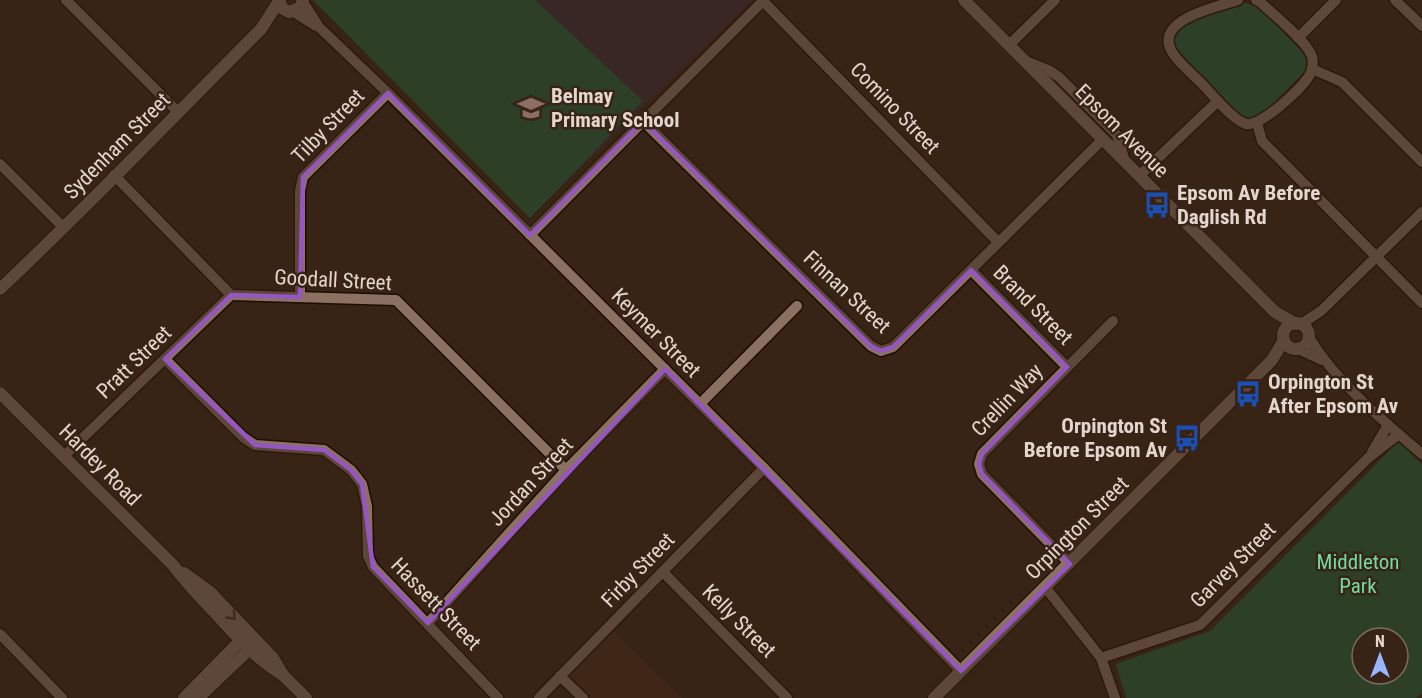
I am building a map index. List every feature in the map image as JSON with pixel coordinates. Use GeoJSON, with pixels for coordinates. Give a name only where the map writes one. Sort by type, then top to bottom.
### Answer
{"type":"FeatureCollection","features":[{"type":"Feature","properties":{"kind":"street"},"geometry":{"type":"LineString","coordinates":[[66,0],[178,112]]}},
{"type":"Feature","properties":{"kind":"street"},"geometry":{"type":"LineString","coordinates":[[279,0],[282,9],[292,12]]}},
{"type":"Feature","properties":{"kind":"street","name":"Sydenham Street"},"geometry":{"type":"LineString","coordinates":[[0,289],[64,228],[261,29],[279,0]]}},
{"type":"Feature","properties":{"kind":"street"},"geometry":{"type":"LineString","coordinates":[[530,235],[764,0]]}},
{"type":"Feature","properties":{"kind":"street","name":"Comino Street"},"geometry":{"type":"LineString","coordinates":[[764,0],[998,242]]}},
{"type":"Feature","properties":{"kind":"street","name":"Epsom Avenue"},"geometry":{"type":"LineString","coordinates":[[965,0],[1275,312],[1304,329],[1323,360],[1388,425],[1422,454]]}},
{"type":"Feature","properties":{"kind":"street"},"geometry":{"type":"LineString","coordinates":[[1010,45],[1055,0]]}},
{"type":"Feature","properties":{"kind":"street"},"geometry":{"type":"LineString","coordinates":[[1238,0],[1184,18],[1170,33],[1170,46],[1174,54],[1218,101],[1242,122],[1249,124],[1257,123],[1279,106],[1309,76],[1312,69],[1312,56],[1298,38],[1256,0]]}},
{"type":"Feature","properties":{"kind":"street"},"geometry":{"type":"LineString","coordinates":[[1298,38],[1336,0]]}},
{"type":"Feature","properties":{"kind":"street"},"geometry":{"type":"LineString","coordinates":[[1395,0],[1422,26]]}},
{"type":"Feature","properties":{"kind":"street","name":"Sydenham Street"},"geometry":{"type":"LineString","coordinates":[[261,29],[300,8],[303,1]]}},
{"type":"Feature","properties":{"kind":"street","name":"Keymer Street"},"geometry":{"type":"LineString","coordinates":[[303,1],[319,27],[764,468],[961,671]]}},
{"type":"Feature","properties":{"kind":"street","name":"Keymer Street"},"geometry":{"type":"LineString","coordinates":[[292,12],[319,27]]}},
{"type":"Feature","properties":{"kind":"street"},"geometry":{"type":"LineString","coordinates":[[1025,61],[1059,77],[1117,135],[1125,162]]}},
{"type":"Feature","properties":{"kind":"street"},"geometry":{"type":"LineString","coordinates":[[1312,69],[1342,82],[1422,162]]}},
{"type":"Feature","properties":{"kind":"street","name":"Tilby Street"},"geometry":{"type":"LineString","coordinates":[[300,297],[300,191],[303,177],[388,93]]}},
{"type":"Feature","properties":{"kind":"street"},"geometry":{"type":"LineString","coordinates":[[1139,176],[1218,101]]}},
{"type":"Feature","properties":{"kind":"street","name":"Finnan Street"},"geometry":{"type":"LineString","coordinates":[[643,121],[871,346],[882,351],[893,347],[1103,139]]}},
{"type":"Feature","properties":{"kind":"street"},"geometry":{"type":"LineString","coordinates":[[1257,123],[1262,141],[1422,303]]}},
{"type":"Feature","properties":{"kind":"street"},"geometry":{"type":"LineString","coordinates":[[0,164],[64,228]]}},
{"type":"Feature","properties":{"kind":"street"},"geometry":{"type":"LineString","coordinates":[[114,175],[231,295]]}},
{"type":"Feature","properties":{"kind":"street"},"geometry":{"type":"LineString","coordinates":[[1304,329],[1422,212]]}},
{"type":"Feature","properties":{"kind":"street","name":"Brand Street"},"geometry":{"type":"LineString","coordinates":[[971,270],[1067,367]]}},
{"type":"Feature","properties":{"kind":"street","name":"Goodall Street"},"geometry":{"type":"LineString","coordinates":[[231,295],[396,300],[566,470]]}},
{"type":"Feature","properties":{"kind":"street","name":"Pratt Street"},"geometry":{"type":"LineString","coordinates":[[64,456],[231,295]]}},
{"type":"Feature","properties":{"kind":"street"},"geometry":{"type":"LineString","coordinates":[[700,404],[797,306]]}},
{"type":"Feature","properties":{"kind":"street","name":"Epsom Avenue"},"geometry":{"type":"LineString","coordinates":[[1275,312],[1290,342],[1323,360]]}},
{"type":"Feature","properties":{"kind":"street","name":"Crellin Way"},"geometry":{"type":"LineString","coordinates":[[1070,564],[982,474],[979,464],[982,454],[1113,321]]}},
{"type":"Feature","properties":{"kind":"street"},"geometry":{"type":"LineString","coordinates":[[1288,326],[1304,329],[1306,345],[1290,342],[1288,326]]}},
{"type":"Feature","properties":{"kind":"street","name":"Orpington Street"},"geometry":{"type":"LineString","coordinates":[[934,698],[1290,342]]}},
{"type":"Feature","properties":{"kind":"street","name":"Hassett Street"},"geometry":{"type":"LineString","coordinates":[[165,359],[243,437],[255,445],[324,450],[351,470],[362,484],[367,506],[368,556],[374,567],[498,698]]}},
{"type":"Feature","properties":{"kind":"street","name":"Jordan Street"},"geometry":{"type":"LineString","coordinates":[[428,623],[566,470],[664,369]]}},
{"type":"Feature","properties":{"kind":"street","name":"Hardey Road"},"geometry":{"type":"LineString","coordinates":[[0,393],[173,565],[209,591],[249,641],[273,658],[283,675],[306,698]]}},
{"type":"Feature","properties":{"kind":"street","name":"Garvey Street"},"geometry":{"type":"LineString","coordinates":[[1368,458],[1388,425]]}},
{"type":"Feature","properties":{"kind":"street","name":"Garvey Street"},"geometry":{"type":"LineString","coordinates":[[1101,658],[1200,625],[1368,458],[1399,434]]}},
{"type":"Feature","properties":{"kind":"street","name":"Firby Street"},"geometry":{"type":"LineString","coordinates":[[539,698],[764,468]]}},
{"type":"Feature","properties":{"kind":"street","name":"Kelly Street"},"geometry":{"type":"LineString","coordinates":[[663,572],[787,698]]}},
{"type":"Feature","properties":{"kind":"street"},"geometry":{"type":"LineString","coordinates":[[1046,588],[1101,658],[1115,698]]}},
{"type":"Feature","properties":{"kind":"street"},"geometry":{"type":"LineString","coordinates":[[0,634],[62,698]]}},
{"type":"Feature","properties":{"kind":"street"},"geometry":{"type":"LineString","coordinates":[[184,698],[249,641]]}},
{"type":"Feature","properties":{"kind":"street"},"geometry":{"type":"LineString","coordinates":[[198,698],[249,641]]}},
{"type":"Feature","properties":{"kind":"street"},"geometry":{"type":"LineString","coordinates":[[561,676],[583,698]]}},
{"type":"Feature","properties":{"kind":"highlighted area"},"geometry":{"type":"Polygon","coordinates":[[[388,93],[530,235],[643,121],[871,346],[881,351],[893,347],[971,270],[1067,367],[982,454],[979,464],[982,474],[1070,564],[961,671],[665,369],[428,623],[373,567],[362,484],[351,470],[324,450],[255,445],[165,359],[231,295],[300,297],[303,177],[388,93]]]}},
{"type":"Feature","properties":{"kind":"shaded area","name":"Belmay Primary School"},"geometry":{"type":"Polygon","coordinates":[[[313,0],[752,0],[530,218],[313,0]]]}},
{"type":"Feature","properties":{"kind":"shaded area"},"geometry":{"type":"Polygon","coordinates":[[[609,627],[682,698],[583,698],[560,676],[609,627]]]}},
{"type":"Feature","properties":{"kind":"green space","name":"Belmay Primary School"},"geometry":{"type":"Polygon","coordinates":[[[313,0],[535,0],[643,101],[530,218],[313,0]]]}},
{"type":"Feature","properties":{"kind":"green space"},"geometry":{"type":"Polygon","coordinates":[[[1242,2],[1259,7],[1306,56],[1306,70],[1260,117],[1248,120],[1240,117],[1175,51],[1172,37],[1184,20],[1242,2]]]}},
{"type":"Feature","properties":{"kind":"green space","name":"Middleton Park"},"geometry":{"type":"Polygon","coordinates":[[[1399,441],[1422,465],[1422,693],[1416,698],[1126,698],[1116,664],[1210,631],[1399,441]]]}},
{"type":"Feature","properties":{"kind":"place","name":"Belmay Primary School"},"geometry":{"type":"Point","coordinates":[531,108]}},
{"type":"Feature","properties":{"kind":"place","name":"Epsom Av Before Daglish Rd"},"geometry":{"type":"Point","coordinates":[1157,205]}},
{"type":"Feature","properties":{"kind":"place","name":"Orpington St After Epsom Av"},"geometry":{"type":"Point","coordinates":[1248,394]}},
{"type":"Feature","properties":{"kind":"place","name":"Orpington St Before Epsom Av"},"geometry":{"type":"Point","coordinates":[1187,438]}}]}
